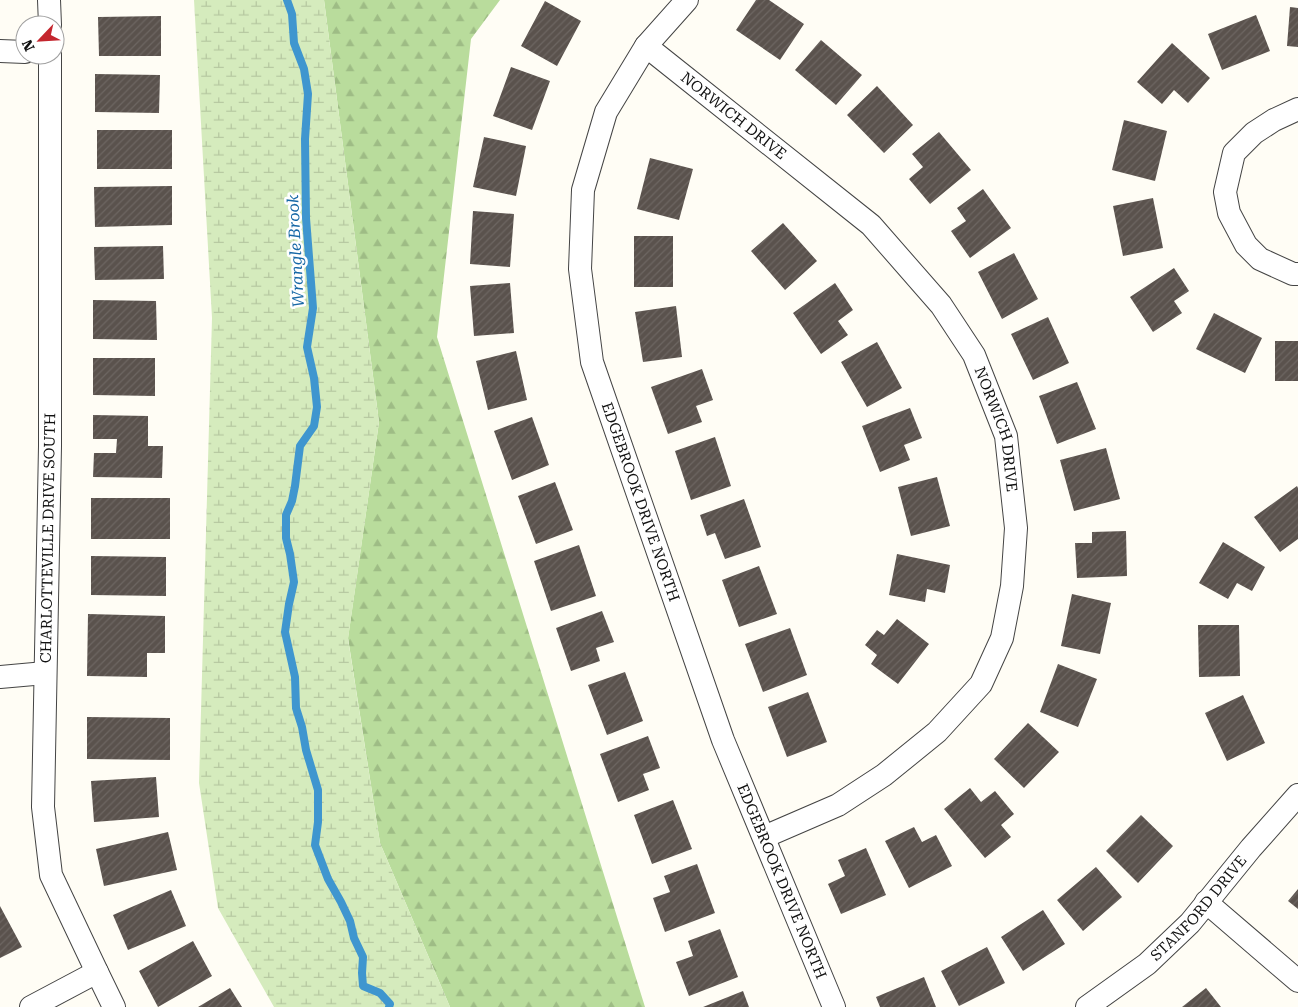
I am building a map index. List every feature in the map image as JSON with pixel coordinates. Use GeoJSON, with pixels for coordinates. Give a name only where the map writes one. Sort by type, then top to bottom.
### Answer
{"type":"FeatureCollection","features":[{"type":"Feature","properties":{"kind":"street"},"geometry":{"type":"LineString","coordinates":[[50,0],[50,15]]}},
{"type":"Feature","properties":{"kind":"street","name":"EDGEBROOK DRIVE NORTH"},"geometry":{"type":"LineString","coordinates":[[688,0],[646,46],[606,112],[583,190],[580,269],[592,362],[723,740],[834,1007]]}},
{"type":"Feature","properties":{"kind":"street","name":"NORWICH DRIVE"},"geometry":{"type":"LineString","coordinates":[[646,46],[871,225],[942,305],[974,355],[1006,436],[1016,528],[1012,586],[1002,638],[981,684],[937,732],[884,775],[838,805],[764,837]]}},
{"type":"Feature","properties":{"kind":"street"},"geometry":{"type":"LineString","coordinates":[[0,51],[15,52]]}},
{"type":"Feature","properties":{"kind":"street","name":"CHARLOTTEVILLE DRIVE SOUTH"},"geometry":{"type":"LineString","coordinates":[[50,65],[50,446],[43,807],[51,875],[114,1007]]}},
{"type":"Feature","properties":{"kind":"street"},"geometry":{"type":"LineString","coordinates":[[1298,109],[1274,120],[1254,133],[1234,154],[1225,192],[1229,213],[1246,245],[1260,259],[1293,274],[1298,274]]}},
{"type":"Feature","properties":{"kind":"street"},"geometry":{"type":"LineString","coordinates":[[0,677],[45,673]]}},
{"type":"Feature","properties":{"kind":"street","name":"STANFORD DRIVE"},"geometry":{"type":"LineString","coordinates":[[1087,1007],[1147,964],[1190,923],[1251,848],[1298,795]]}},
{"type":"Feature","properties":{"kind":"street"},"geometry":{"type":"LineString","coordinates":[[1206,902],[1298,981]]}},
{"type":"Feature","properties":{"kind":"street"},"geometry":{"type":"LineString","coordinates":[[31,1007],[97,972]]}},
{"type":"Feature","properties":{"kind":"green space"},"geometry":{"type":"Polygon","coordinates":[[[194,0],[324,0],[379,422],[348,639],[380,843],[450,1007],[274,1007],[218,908],[199,783],[212,318],[194,0]]]}},
{"type":"Feature","properties":{"kind":"green space"},"geometry":{"type":"Polygon","coordinates":[[[324,0],[500,0],[471,39],[437,337],[645,1007],[450,1007],[380,843],[348,638],[379,422],[324,0]]]}},
{"type":"Feature","properties":{"kind":"building"},"geometry":{"type":"Polygon","coordinates":[[[756,0],[769,0],[804,24],[780,60],[736,30],[756,0]]]}},
{"type":"Feature","properties":{"kind":"building"},"geometry":{"type":"Polygon","coordinates":[[[545,1],[581,21],[557,66],[521,46],[545,1]]]}},
{"type":"Feature","properties":{"kind":"building"},"geometry":{"type":"Polygon","coordinates":[[[1290,7],[1298,8],[1298,47],[1287,46],[1290,7]]]}},
{"type":"Feature","properties":{"kind":"building"},"geometry":{"type":"Polygon","coordinates":[[[1256,15],[1270,51],[1222,70],[1208,34],[1256,15]]]}},
{"type":"Feature","properties":{"kind":"building"},"geometry":{"type":"Polygon","coordinates":[[[161,16],[161,56],[99,56],[98,17],[161,16]]]}},
{"type":"Feature","properties":{"kind":"building"},"geometry":{"type":"Polygon","coordinates":[[[821,40],[862,75],[836,105],[795,70],[821,40]]]}},
{"type":"Feature","properties":{"kind":"building"},"geometry":{"type":"Polygon","coordinates":[[[1172,43],[1210,78],[1188,103],[1174,90],[1162,104],[1137,82],[1172,43]]]}},
{"type":"Feature","properties":{"kind":"building"},"geometry":{"type":"Polygon","coordinates":[[[511,67],[550,81],[532,130],[493,116],[511,67]]]}},
{"type":"Feature","properties":{"kind":"building"},"geometry":{"type":"Polygon","coordinates":[[[95,74],[160,75],[159,113],[95,112],[95,74]]]}},
{"type":"Feature","properties":{"kind":"building"},"geometry":{"type":"Polygon","coordinates":[[[877,86],[913,125],[884,153],[847,115],[877,86]]]}},
{"type":"Feature","properties":{"kind":"building"},"geometry":{"type":"Polygon","coordinates":[[[1124,120],[1167,131],[1155,181],[1112,170],[1124,120]]]}},
{"type":"Feature","properties":{"kind":"building"},"geometry":{"type":"Polygon","coordinates":[[[97,130],[172,130],[172,169],[97,169],[97,130]]]}},
{"type":"Feature","properties":{"kind":"building"},"geometry":{"type":"Polygon","coordinates":[[[939,132],[971,170],[930,204],[909,179],[923,167],[912,154],[939,132]]]}},
{"type":"Feature","properties":{"kind":"building"},"geometry":{"type":"Polygon","coordinates":[[[484,137],[526,146],[516,196],[473,187],[484,137]]]}},
{"type":"Feature","properties":{"kind":"building"},"geometry":{"type":"Polygon","coordinates":[[[650,158],[693,169],[679,220],[637,209],[650,158]]]}},
{"type":"Feature","properties":{"kind":"building"},"geometry":{"type":"Polygon","coordinates":[[[172,186],[172,225],[95,227],[94,187],[172,186]]]}},
{"type":"Feature","properties":{"kind":"building"},"geometry":{"type":"Polygon","coordinates":[[[983,189],[1011,228],[970,258],[951,231],[966,221],[957,208],[983,189]]]}},
{"type":"Feature","properties":{"kind":"building"},"geometry":{"type":"Polygon","coordinates":[[[1153,198],[1163,248],[1123,256],[1113,206],[1153,198]]]}},
{"type":"Feature","properties":{"kind":"building"},"geometry":{"type":"Polygon","coordinates":[[[473,211],[514,214],[510,267],[470,264],[473,211]]]}},
{"type":"Feature","properties":{"kind":"building"},"geometry":{"type":"Polygon","coordinates":[[[783,223],[817,261],[785,290],[751,251],[783,223]]]}},
{"type":"Feature","properties":{"kind":"building"},"geometry":{"type":"Polygon","coordinates":[[[634,236],[673,236],[673,287],[634,287],[634,236]]]}},
{"type":"Feature","properties":{"kind":"building"},"geometry":{"type":"Polygon","coordinates":[[[163,246],[164,279],[95,280],[94,247],[163,246]]]}},
{"type":"Feature","properties":{"kind":"building"},"geometry":{"type":"Polygon","coordinates":[[[1014,253],[1038,299],[1002,319],[978,272],[1014,253]]]}},
{"type":"Feature","properties":{"kind":"building"},"geometry":{"type":"Polygon","coordinates":[[[1174,268],[1189,291],[1174,301],[1182,313],[1153,332],[1130,297],[1174,268]]]}},
{"type":"Feature","properties":{"kind":"building"},"geometry":{"type":"Polygon","coordinates":[[[510,283],[514,333],[474,336],[470,286],[510,283]]]}},
{"type":"Feature","properties":{"kind":"building"},"geometry":{"type":"Polygon","coordinates":[[[835,283],[853,310],[838,321],[848,335],[821,354],[793,313],[835,283]]]}},
{"type":"Feature","properties":{"kind":"building"},"geometry":{"type":"Polygon","coordinates":[[[93,300],[156,301],[157,340],[93,339],[93,300]]]}},
{"type":"Feature","properties":{"kind":"building"},"geometry":{"type":"Polygon","coordinates":[[[676,306],[682,357],[643,362],[635,312],[676,306]]]}},
{"type":"Feature","properties":{"kind":"building"},"geometry":{"type":"Polygon","coordinates":[[[1214,313],[1262,338],[1245,373],[1196,349],[1214,313]]]}},
{"type":"Feature","properties":{"kind":"building"},"geometry":{"type":"Polygon","coordinates":[[[1048,317],[1069,363],[1033,380],[1011,334],[1048,317]]]}},
{"type":"Feature","properties":{"kind":"building"},"geometry":{"type":"Polygon","coordinates":[[[1275,341],[1298,341],[1298,381],[1275,381],[1275,341]]]}},
{"type":"Feature","properties":{"kind":"building"},"geometry":{"type":"Polygon","coordinates":[[[877,342],[902,388],[867,407],[841,362],[877,342]]]}},
{"type":"Feature","properties":{"kind":"building"},"geometry":{"type":"Polygon","coordinates":[[[516,351],[527,400],[488,410],[476,361],[516,351]]]}},
{"type":"Feature","properties":{"kind":"building"},"geometry":{"type":"Polygon","coordinates":[[[93,358],[155,358],[155,396],[93,395],[93,358]]]}},
{"type":"Feature","properties":{"kind":"building"},"geometry":{"type":"Polygon","coordinates":[[[702,369],[713,400],[696,406],[702,422],[668,434],[651,387],[702,369]]]}},
{"type":"Feature","properties":{"kind":"building"},"geometry":{"type":"Polygon","coordinates":[[[1077,382],[1096,429],[1057,444],[1039,396],[1077,382]]]}},
{"type":"Feature","properties":{"kind":"building"},"geometry":{"type":"Polygon","coordinates":[[[910,408],[922,438],[904,445],[910,460],[880,472],[862,426],[910,408]]]}},
{"type":"Feature","properties":{"kind":"building"},"geometry":{"type":"Polygon","coordinates":[[[93,415],[148,416],[148,446],[163,446],[162,478],[93,477],[94,453],[116,453],[117,439],[93,439],[93,415]]]}},
{"type":"Feature","properties":{"kind":"building"},"geometry":{"type":"Polygon","coordinates":[[[532,417],[549,465],[512,480],[494,431],[532,417]]]}},
{"type":"Feature","properties":{"kind":"building"},"geometry":{"type":"Polygon","coordinates":[[[715,437],[731,486],[691,500],[675,451],[715,437]]]}},
{"type":"Feature","properties":{"kind":"building"},"geometry":{"type":"Polygon","coordinates":[[[1106,448],[1120,499],[1074,511],[1060,460],[1106,448]]]}},
{"type":"Feature","properties":{"kind":"building"},"geometry":{"type":"Polygon","coordinates":[[[937,477],[950,526],[911,536],[898,487],[937,477]]]}},
{"type":"Feature","properties":{"kind":"building"},"geometry":{"type":"Polygon","coordinates":[[[555,482],[573,530],[536,544],[518,496],[555,482]]]}},
{"type":"Feature","properties":{"kind":"building"},"geometry":{"type":"Polygon","coordinates":[[[1297,486],[1298,539],[1280,552],[1254,517],[1297,486]]]}},
{"type":"Feature","properties":{"kind":"building"},"geometry":{"type":"Polygon","coordinates":[[[91,498],[170,498],[170,539],[91,539],[91,498]]]}},
{"type":"Feature","properties":{"kind":"building"},"geometry":{"type":"Polygon","coordinates":[[[744,499],[761,547],[725,559],[715,533],[707,536],[700,515],[744,499]]]}},
{"type":"Feature","properties":{"kind":"building"},"geometry":{"type":"Polygon","coordinates":[[[1126,531],[1127,576],[1077,578],[1075,543],[1092,543],[1092,532],[1126,531]]]}},
{"type":"Feature","properties":{"kind":"building"},"geometry":{"type":"Polygon","coordinates":[[[1223,542],[1265,567],[1252,591],[1237,583],[1228,599],[1199,583],[1223,542]]]}},
{"type":"Feature","properties":{"kind":"building"},"geometry":{"type":"Polygon","coordinates":[[[579,545],[596,596],[551,611],[534,561],[579,545]]]}},
{"type":"Feature","properties":{"kind":"building"},"geometry":{"type":"Polygon","coordinates":[[[897,554],[950,565],[945,593],[927,589],[925,602],[889,595],[897,554]]]}},
{"type":"Feature","properties":{"kind":"building"},"geometry":{"type":"Polygon","coordinates":[[[91,556],[166,557],[166,596],[91,595],[91,556]]]}},
{"type":"Feature","properties":{"kind":"building"},"geometry":{"type":"Polygon","coordinates":[[[759,566],[777,614],[739,627],[722,580],[759,566]]]}},
{"type":"Feature","properties":{"kind":"building"},"geometry":{"type":"Polygon","coordinates":[[[1072,594],[1111,603],[1100,654],[1061,646],[1072,594]]]}},
{"type":"Feature","properties":{"kind":"building"},"geometry":{"type":"Polygon","coordinates":[[[602,611],[614,642],[596,648],[600,661],[571,671],[556,628],[602,611]]]}},
{"type":"Feature","properties":{"kind":"building"},"geometry":{"type":"Polygon","coordinates":[[[88,614],[165,616],[165,653],[147,653],[147,677],[87,676],[88,614]]]}},
{"type":"Feature","properties":{"kind":"building"},"geometry":{"type":"Polygon","coordinates":[[[897,619],[929,644],[898,684],[871,664],[877,655],[865,645],[877,630],[884,635],[897,619]]]}},
{"type":"Feature","properties":{"kind":"building"},"geometry":{"type":"Polygon","coordinates":[[[1198,625],[1239,625],[1240,676],[1199,677],[1198,625]]]}},
{"type":"Feature","properties":{"kind":"building"},"geometry":{"type":"Polygon","coordinates":[[[790,628],[807,675],[763,692],[745,644],[790,628]]]}},
{"type":"Feature","properties":{"kind":"building"},"geometry":{"type":"Polygon","coordinates":[[[1058,664],[1097,679],[1078,727],[1040,712],[1058,664]]]}},
{"type":"Feature","properties":{"kind":"building"},"geometry":{"type":"Polygon","coordinates":[[[625,672],[643,721],[607,735],[588,685],[625,672]]]}},
{"type":"Feature","properties":{"kind":"building"},"geometry":{"type":"Polygon","coordinates":[[[808,692],[827,742],[787,757],[768,707],[808,692]]]}},
{"type":"Feature","properties":{"kind":"building"},"geometry":{"type":"Polygon","coordinates":[[[1243,695],[1265,743],[1227,761],[1205,713],[1243,695]]]}},
{"type":"Feature","properties":{"kind":"building"},"geometry":{"type":"Polygon","coordinates":[[[87,717],[170,718],[170,760],[87,759],[87,717]]]}},
{"type":"Feature","properties":{"kind":"building"},"geometry":{"type":"Polygon","coordinates":[[[1028,723],[1059,752],[1024,788],[994,759],[1028,723]]]}},
{"type":"Feature","properties":{"kind":"building"},"geometry":{"type":"Polygon","coordinates":[[[648,736],[660,768],[643,774],[649,790],[618,802],[600,754],[648,736]]]}},
{"type":"Feature","properties":{"kind":"building"},"geometry":{"type":"Polygon","coordinates":[[[156,777],[159,817],[94,822],[91,781],[156,777]]]}},
{"type":"Feature","properties":{"kind":"building"},"geometry":{"type":"Polygon","coordinates":[[[970,788],[981,802],[995,791],[1014,814],[1001,825],[1011,837],[985,858],[944,809],[970,788]]]}},
{"type":"Feature","properties":{"kind":"building"},"geometry":{"type":"Polygon","coordinates":[[[673,800],[692,849],[652,864],[634,815],[673,800]]]}},
{"type":"Feature","properties":{"kind":"building"},"geometry":{"type":"Polygon","coordinates":[[[1141,815],[1173,846],[1138,883],[1106,851],[1141,815]]]}},
{"type":"Feature","properties":{"kind":"building"},"geometry":{"type":"Polygon","coordinates":[[[914,827],[922,842],[936,835],[952,866],[909,888],[885,841],[914,827]]]}},
{"type":"Feature","properties":{"kind":"building"},"geometry":{"type":"Polygon","coordinates":[[[168,832],[177,870],[104,886],[96,849],[168,832]]]}},
{"type":"Feature","properties":{"kind":"building"},"geometry":{"type":"Polygon","coordinates":[[[866,848],[886,895],[841,914],[828,884],[845,876],[838,860],[866,848]]]}},
{"type":"Feature","properties":{"kind":"building"},"geometry":{"type":"Polygon","coordinates":[[[697,864],[715,913],[665,932],[653,898],[670,892],[664,876],[697,864]]]}},
{"type":"Feature","properties":{"kind":"building"},"geometry":{"type":"Polygon","coordinates":[[[1096,867],[1122,897],[1083,931],[1057,900],[1096,867]]]}},
{"type":"Feature","properties":{"kind":"building"},"geometry":{"type":"Polygon","coordinates":[[[1298,889],[1298,909],[1288,901],[1298,889]]]}},
{"type":"Feature","properties":{"kind":"building"},"geometry":{"type":"Polygon","coordinates":[[[171,890],[186,926],[128,950],[113,915],[171,890]]]}},
{"type":"Feature","properties":{"kind":"building"},"geometry":{"type":"Polygon","coordinates":[[[0,906],[22,947],[0,958],[0,906]]]}},
{"type":"Feature","properties":{"kind":"building"},"geometry":{"type":"Polygon","coordinates":[[[1043,910],[1065,944],[1023,971],[1001,937],[1043,910]]]}},
{"type":"Feature","properties":{"kind":"building"},"geometry":{"type":"Polygon","coordinates":[[[720,929],[738,977],[689,996],[676,962],[693,956],[688,941],[720,929]]]}},
{"type":"Feature","properties":{"kind":"building"},"geometry":{"type":"Polygon","coordinates":[[[193,941],[212,976],[158,1007],[139,971],[193,941]]]}},
{"type":"Feature","properties":{"kind":"building"},"geometry":{"type":"Polygon","coordinates":[[[987,947],[1005,983],[959,1006],[941,971],[987,947]]]}},
{"type":"Feature","properties":{"kind":"building"},"geometry":{"type":"Polygon","coordinates":[[[924,977],[936,1007],[880,1007],[876,997],[924,977]]]}},
{"type":"Feature","properties":{"kind":"building"},"geometry":{"type":"Polygon","coordinates":[[[230,988],[242,1007],[198,1007],[230,988]]]}},
{"type":"Feature","properties":{"kind":"building"},"geometry":{"type":"Polygon","coordinates":[[[1206,988],[1221,1007],[1182,1007],[1206,988]]]}},
{"type":"Feature","properties":{"kind":"building"},"geometry":{"type":"Polygon","coordinates":[[[743,991],[749,1007],[703,1007],[743,991]]]}},
{"type":"Feature","properties":{"kind":"waterway","name":"Wrangle Brook"},"geometry":{"type":"LineString","coordinates":[[287,0],[292,14],[294,43],[304,69],[308,94],[305,139],[306,218],[313,308],[307,347],[314,378],[317,407],[314,426],[300,446],[292,501],[286,515],[286,538],[294,582],[285,632],[295,677],[296,708],[318,790],[318,822],[315,845],[328,879],[350,921],[354,938],[363,957],[363,986],[380,993],[390,1004],[389,1007]]}}]}
